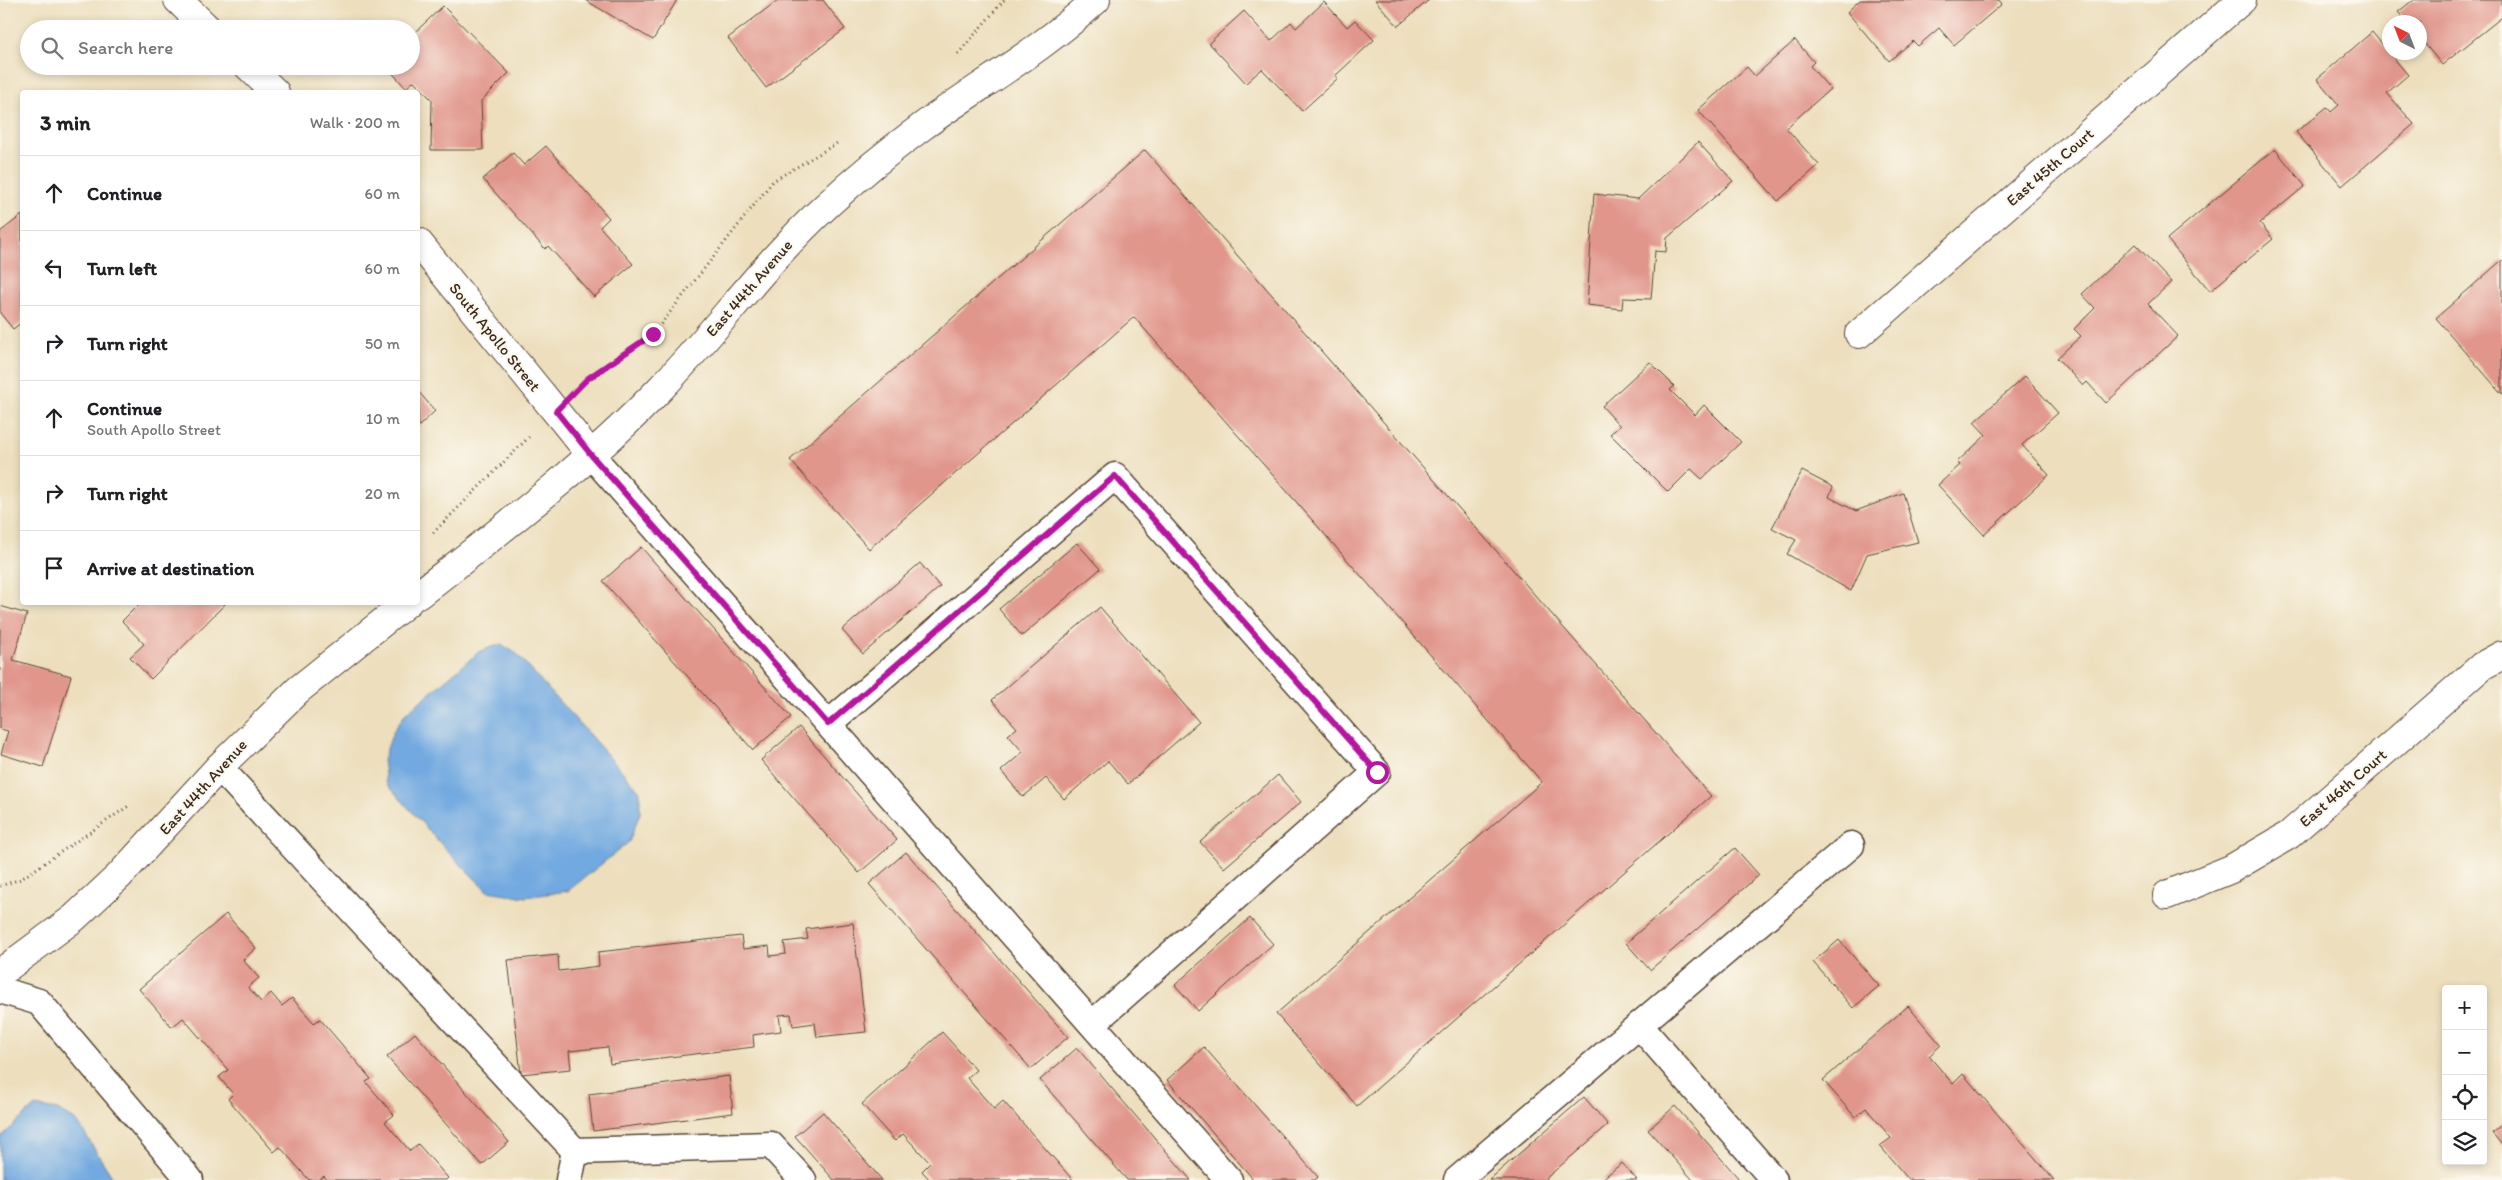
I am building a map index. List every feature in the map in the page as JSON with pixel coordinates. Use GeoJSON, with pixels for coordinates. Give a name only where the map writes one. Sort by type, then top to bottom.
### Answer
{"type":"FeatureCollection","features":[{"type":"Feature","properties":{"kind":"street"},"geometry":{"type":"LineString","coordinates":[[178,0],[199,20]]}},
{"type":"Feature","properties":{"kind":"street","name":"East 44th Avenue"},"geometry":{"type":"LineString","coordinates":[[420,593],[592,456],[662,387],[768,264],[824,208],[902,142],[1043,44],[1096,0]]}},
{"type":"Feature","properties":{"kind":"street","name":"East 45th Court"},"geometry":{"type":"LineString","coordinates":[[1859,334],[2242,0]]}},
{"type":"Feature","properties":{"kind":"street"},"geometry":{"type":"LineString","coordinates":[[258,75],[274,90]]}},
{"type":"Feature","properties":{"kind":"street","name":"South Apollo Street"},"geometry":{"type":"LineString","coordinates":[[420,244],[592,456]]}},
{"type":"Feature","properties":{"kind":"street","name":"East 44th Avenue"},"geometry":{"type":"LineString","coordinates":[[0,973],[99,895],[139,856],[219,767],[298,690],[404,605]]}},
{"type":"Feature","properties":{"kind":"street","name":"East 46th Court"},"geometry":{"type":"LineString","coordinates":[[2167,895],[2230,869],[2289,835],[2482,666],[2502,655]]}},
{"type":"Feature","properties":{"kind":"lane"},"geometry":{"type":"LineString","coordinates":[[592,456],[1229,1180]]}},
{"type":"Feature","properties":{"kind":"lane"},"geometry":{"type":"LineString","coordinates":[[828,724],[1115,476],[1377,772],[1092,1024]]}},
{"type":"Feature","properties":{"kind":"lane"},"geometry":{"type":"LineString","coordinates":[[219,767],[575,1151],[770,1145],[803,1180]]}},
{"type":"Feature","properties":{"kind":"lane"},"geometry":{"type":"LineString","coordinates":[[1457,1180],[1850,845]]}},
{"type":"Feature","properties":{"kind":"lane"},"geometry":{"type":"LineString","coordinates":[[0,990],[40,1002],[190,1180]]}},
{"type":"Feature","properties":{"kind":"lane"},"geometry":{"type":"LineString","coordinates":[[1639,1025],[1774,1180]]}},
{"type":"Feature","properties":{"kind":"lane"},"geometry":{"type":"LineString","coordinates":[[569,1180],[575,1151]]}},
{"type":"Feature","properties":{"kind":"path"},"geometry":{"type":"LineString","coordinates":[[952,59],[1004,0]]}},
{"type":"Feature","properties":{"kind":"path"},"geometry":{"type":"LineString","coordinates":[[429,536],[587,379],[653,334],[773,181],[845,138]]}},
{"type":"Feature","properties":{"kind":"water"},"geometry":{"type":"Polygon","coordinates":[[[501,644],[515,652],[640,791],[640,813],[629,842],[568,891],[526,897],[487,891],[449,853],[386,783],[383,760],[393,732],[406,713],[480,651],[501,644]]]}},
{"type":"Feature","properties":{"kind":"water"},"geometry":{"type":"Polygon","coordinates":[[[35,1106],[58,1110],[77,1121],[114,1180],[0,1180],[0,1138],[35,1106]]]}},
{"type":"Feature","properties":{"kind":"building"},"geometry":{"type":"Polygon","coordinates":[[[585,0],[677,0],[653,40],[585,0]]]}},
{"type":"Feature","properties":{"kind":"building"},"geometry":{"type":"Polygon","coordinates":[[[778,0],[823,0],[845,29],[766,88],[728,38],[778,0]]]}},
{"type":"Feature","properties":{"kind":"building"},"geometry":{"type":"Polygon","coordinates":[[[1375,0],[1429,0],[1398,26],[1375,0]]]}},
{"type":"Feature","properties":{"kind":"building"},"geometry":{"type":"Polygon","coordinates":[[[1860,0],[1999,0],[2002,4],[1954,45],[1939,28],[1918,46],[1913,41],[1889,61],[1847,12],[1860,0]]]}},
{"type":"Feature","properties":{"kind":"building"},"geometry":{"type":"Polygon","coordinates":[[[2413,0],[2502,0],[2502,17],[2442,65],[2427,47],[2427,15],[2401,15],[2398,12],[2413,0]]]}},
{"type":"Feature","properties":{"kind":"building"},"geometry":{"type":"Polygon","coordinates":[[[1324,2],[1347,27],[1355,20],[1374,40],[1335,76],[1338,78],[1302,111],[1262,69],[1246,83],[1209,43],[1244,11],[1271,41],[1291,22],[1296,28],[1324,2]]]}},
{"type":"Feature","properties":{"kind":"building"},"geometry":{"type":"Polygon","coordinates":[[[443,6],[509,73],[481,101],[483,150],[431,150],[432,100],[414,81],[406,88],[394,75],[420,75],[420,28],[443,6]]]}},
{"type":"Feature","properties":{"kind":"building"},"geometry":{"type":"Polygon","coordinates":[[[2372,32],[2382,44],[2382,60],[2395,60],[2408,75],[2387,93],[2414,124],[2342,186],[2296,132],[2327,107],[2331,112],[2339,105],[2317,79],[2372,32]]]}},
{"type":"Feature","properties":{"kind":"building"},"geometry":{"type":"Polygon","coordinates":[[[1795,40],[1814,62],[1810,66],[1830,89],[1786,128],[1819,165],[1778,201],[1698,110],[1747,67],[1755,76],[1795,40]]]}},
{"type":"Feature","properties":{"kind":"building"},"geometry":{"type":"Polygon","coordinates":[[[1698,142],[1733,181],[1667,238],[1666,252],[1655,251],[1651,299],[1623,298],[1622,309],[1587,305],[1594,194],[1638,199],[1698,142]]]}},
{"type":"Feature","properties":{"kind":"building"},"geometry":{"type":"Polygon","coordinates":[[[546,146],[609,218],[600,227],[633,264],[594,297],[548,246],[545,249],[483,179],[513,153],[524,165],[546,146]]]}},
{"type":"Feature","properties":{"kind":"building"},"geometry":{"type":"Polygon","coordinates":[[[2275,149],[2305,186],[2260,223],[2273,239],[2210,291],[2167,239],[2275,149]]]}},
{"type":"Feature","properties":{"kind":"building"},"geometry":{"type":"Polygon","coordinates":[[[1145,150],[1711,796],[1357,1106],[1276,1014],[1542,782],[1134,317],[869,549],[790,460],[1145,150]]]}},
{"type":"Feature","properties":{"kind":"building"},"geometry":{"type":"Polygon","coordinates":[[[20,217],[20,324],[13,329],[0,313],[0,232],[20,217]]]}},
{"type":"Feature","properties":{"kind":"building"},"geometry":{"type":"Polygon","coordinates":[[[2135,244],[2171,282],[2148,304],[2178,336],[2106,403],[2087,382],[2083,386],[2057,358],[2081,336],[2074,329],[2095,308],[2082,294],[2135,244]]]}},
{"type":"Feature","properties":{"kind":"building"},"geometry":{"type":"Polygon","coordinates":[[[2502,260],[2502,394],[2436,318],[2502,260]]]}},
{"type":"Feature","properties":{"kind":"building"},"geometry":{"type":"Polygon","coordinates":[[[1650,362],[1674,386],[1670,390],[1695,415],[1704,405],[1741,442],[1702,479],[1691,469],[1668,492],[1610,434],[1620,426],[1602,406],[1650,362]]]}},
{"type":"Feature","properties":{"kind":"building"},"geometry":{"type":"Polygon","coordinates":[[[2025,376],[2058,413],[2022,445],[2049,475],[1984,535],[1938,485],[1960,465],[1957,462],[1986,435],[1974,422],[2025,376]]]}},
{"type":"Feature","properties":{"kind":"building"},"geometry":{"type":"Polygon","coordinates":[[[420,393],[435,411],[420,425],[420,393]]]}},
{"type":"Feature","properties":{"kind":"building"},"geometry":{"type":"Polygon","coordinates":[[[1802,471],[1833,487],[1829,497],[1856,511],[1903,493],[1918,542],[1867,554],[1851,591],[1787,554],[1796,540],[1772,528],[1802,471]]]}},
{"type":"Feature","properties":{"kind":"building"},"geometry":{"type":"Polygon","coordinates":[[[1077,543],[1100,569],[1022,636],[999,609],[1077,543]]]}},
{"type":"Feature","properties":{"kind":"building"},"geometry":{"type":"Polygon","coordinates":[[[641,547],[791,717],[753,750],[603,581],[641,547]]]}},
{"type":"Feature","properties":{"kind":"building"},"geometry":{"type":"Polygon","coordinates":[[[920,563],[940,587],[863,654],[842,630],[920,563]]]}},
{"type":"Feature","properties":{"kind":"building"},"geometry":{"type":"Polygon","coordinates":[[[138,605],[224,605],[151,679],[130,657],[144,644],[122,621],[138,605]]]}},
{"type":"Feature","properties":{"kind":"building"},"geometry":{"type":"Polygon","coordinates":[[[0,606],[27,614],[13,660],[71,676],[43,767],[1,754],[8,731],[0,729],[0,606]]]}},
{"type":"Feature","properties":{"kind":"building"},"geometry":{"type":"Polygon","coordinates":[[[1100,607],[1199,722],[1128,784],[1108,761],[1064,799],[1046,778],[1023,797],[1001,771],[1023,752],[1008,735],[1017,728],[992,700],[1100,607]]]}},
{"type":"Feature","properties":{"kind":"building"},"geometry":{"type":"Polygon","coordinates":[[[799,727],[897,840],[859,873],[761,760],[799,727]]]}},
{"type":"Feature","properties":{"kind":"building"},"geometry":{"type":"Polygon","coordinates":[[[1278,775],[1301,802],[1224,868],[1200,842],[1278,775]]]}},
{"type":"Feature","properties":{"kind":"building"},"geometry":{"type":"Polygon","coordinates":[[[1735,848],[1759,875],[1650,970],[1626,943],[1735,848]]]}},
{"type":"Feature","properties":{"kind":"building"},"geometry":{"type":"Polygon","coordinates":[[[906,852],[1068,1037],[1031,1069],[869,884],[906,852]]]}},
{"type":"Feature","properties":{"kind":"building"},"geometry":{"type":"Polygon","coordinates":[[[226,914],[256,948],[243,960],[259,978],[248,987],[261,1002],[271,993],[282,1006],[292,998],[314,1023],[320,1019],[371,1079],[366,1082],[394,1115],[385,1122],[410,1151],[418,1144],[448,1178],[446,1180],[327,1180],[324,1176],[319,1180],[309,1180],[280,1147],[274,1152],[228,1099],[233,1094],[219,1077],[228,1070],[183,1018],[172,1027],[139,989],[226,914]]]}},
{"type":"Feature","properties":{"kind":"building"},"geometry":{"type":"Polygon","coordinates":[[[1250,918],[1273,944],[1198,1011],[1175,985],[1250,918]]]}},
{"type":"Feature","properties":{"kind":"building"},"geometry":{"type":"Polygon","coordinates":[[[853,923],[866,1032],[817,1037],[815,1023],[793,1026],[791,1014],[779,1015],[781,1031],[753,1035],[754,1047],[610,1064],[608,1047],[569,1051],[571,1069],[521,1074],[508,960],[558,955],[559,971],[599,966],[598,952],[741,936],[743,949],[769,946],[770,956],[786,954],[784,942],[808,939],[806,929],[853,923]]]}},
{"type":"Feature","properties":{"kind":"building"},"geometry":{"type":"Polygon","coordinates":[[[1839,940],[1879,986],[1853,1008],[1813,962],[1839,940]]]}},
{"type":"Feature","properties":{"kind":"building"},"geometry":{"type":"Polygon","coordinates":[[[1908,1006],[1941,1045],[1929,1056],[1953,1084],[1963,1074],[2054,1180],[1909,1180],[1880,1146],[1891,1138],[1866,1108],[1855,1117],[1823,1080],[1908,1006]]]}},
{"type":"Feature","properties":{"kind":"building"},"geometry":{"type":"Polygon","coordinates":[[[942,1032],[976,1070],[967,1078],[994,1109],[1003,1101],[1073,1180],[930,1180],[922,1171],[930,1163],[903,1134],[895,1141],[862,1104],[942,1032]]]}},
{"type":"Feature","properties":{"kind":"building"},"geometry":{"type":"Polygon","coordinates":[[[415,1033],[509,1142],[482,1165],[387,1057],[415,1033]]]}},
{"type":"Feature","properties":{"kind":"building"},"geometry":{"type":"Polygon","coordinates":[[[1204,1047],[1318,1177],[1315,1180],[1254,1180],[1167,1080],[1204,1047]]]}},
{"type":"Feature","properties":{"kind":"building"},"geometry":{"type":"Polygon","coordinates":[[[1077,1048],[1191,1180],[1127,1180],[1040,1080],[1077,1048]]]}},
{"type":"Feature","properties":{"kind":"building"},"geometry":{"type":"Polygon","coordinates":[[[729,1076],[733,1113],[593,1131],[589,1094],[729,1076]]]}},
{"type":"Feature","properties":{"kind":"building"},"geometry":{"type":"Polygon","coordinates":[[[1584,1097],[1608,1125],[1544,1180],[1489,1180],[1584,1097]]]}},
{"type":"Feature","properties":{"kind":"building"},"geometry":{"type":"Polygon","coordinates":[[[1675,1106],[1740,1180],[1693,1180],[1648,1130],[1675,1106]]]}},
{"type":"Feature","properties":{"kind":"building"},"geometry":{"type":"Polygon","coordinates":[[[823,1112],[882,1180],[834,1180],[795,1136],[823,1112]]]}},
{"type":"Feature","properties":{"kind":"building"},"geometry":{"type":"Polygon","coordinates":[[[2502,1124],[2502,1145],[2492,1133],[2502,1124]]]}},
{"type":"Feature","properties":{"kind":"building"},"geometry":{"type":"Polygon","coordinates":[[[1622,1163],[1637,1180],[1601,1180],[1622,1163]]]}},
{"type":"Feature","properties":{"kind":"route"},"geometry":{"type":"LineString","coordinates":[[653,334],[587,379],[556,411],[592,456],[828,724],[1115,476],[1377,772]]}}]}
